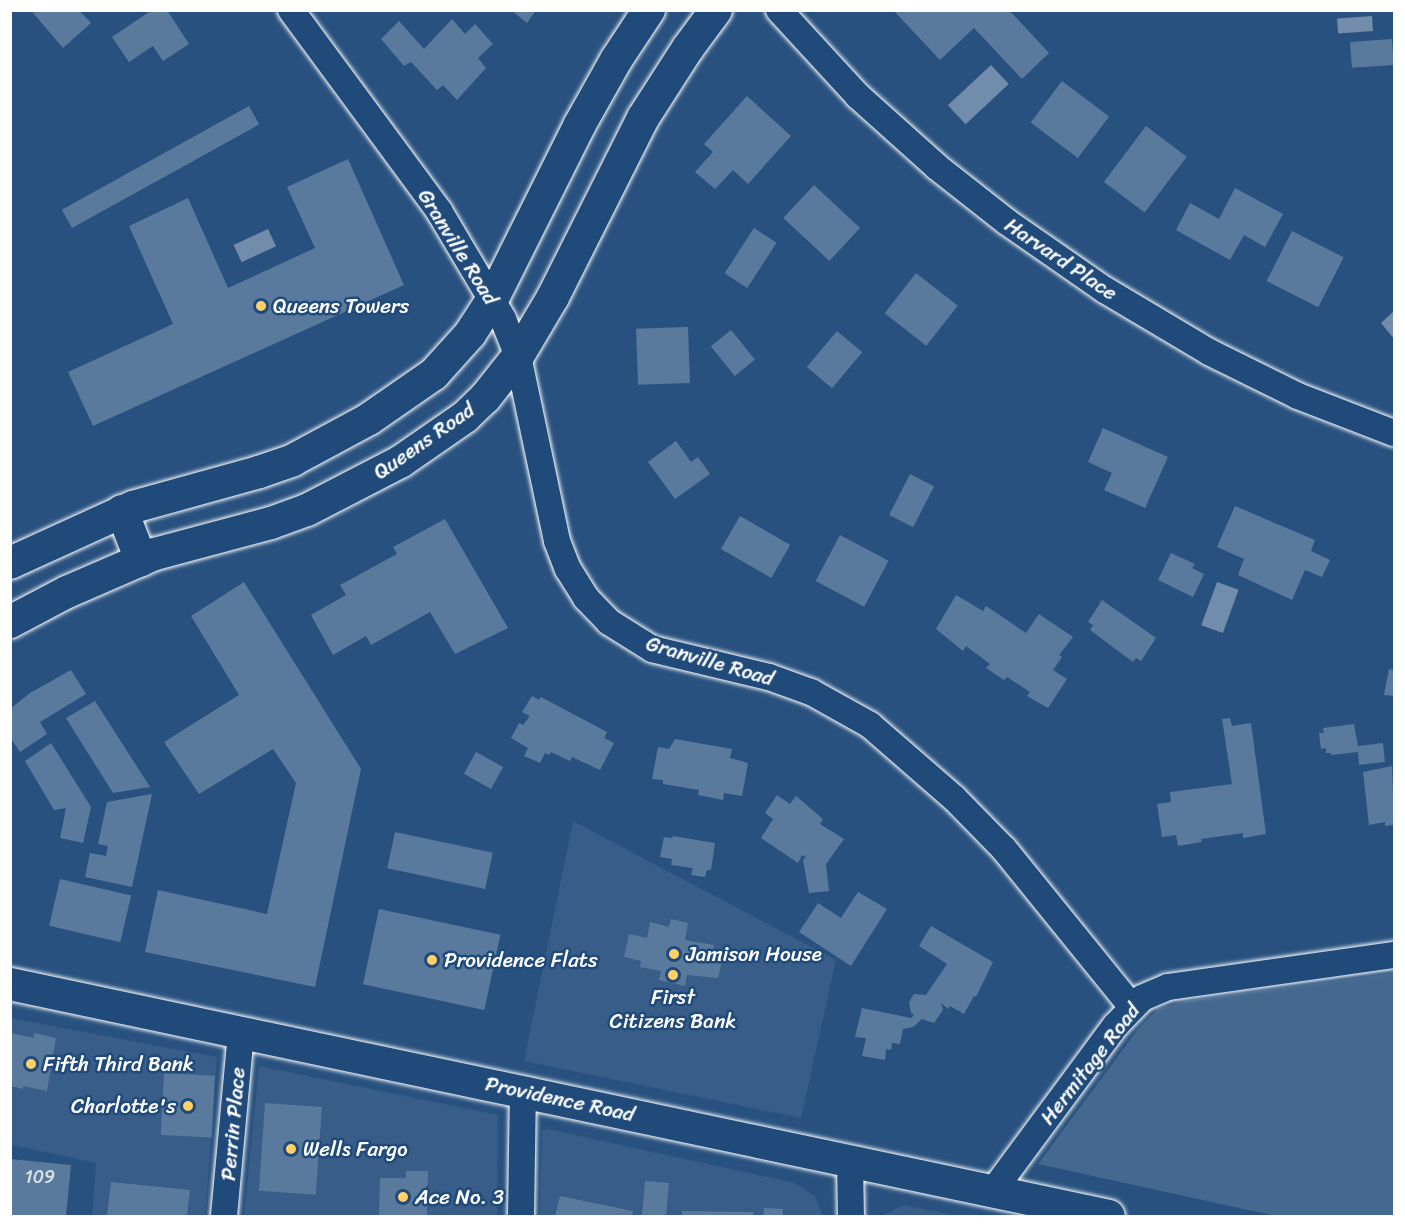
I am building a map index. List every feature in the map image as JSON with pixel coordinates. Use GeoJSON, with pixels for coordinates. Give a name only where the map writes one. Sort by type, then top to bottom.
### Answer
{"type":"FeatureCollection","features":[{"type":"Feature","properties":{"kind":"main road"},"geometry":{"type":"LineString","coordinates":[[10,563],[122,511],[259,472],[315,449],[392,404],[434,374],[470,334],[492,300],[584,117],[631,36],[649,10]]}},
{"type":"Feature","properties":{"kind":"main road","name":"Queens Road"},"geometry":{"type":"LineString","coordinates":[[10,622],[67,592],[141,560],[290,517],[373,477],[465,417],[485,398],[518,356],[553,297],[643,118],[677,64],[716,10]]}},
{"type":"Feature","properties":{"kind":"main road"},"geometry":{"type":"LineString","coordinates":[[122,511],[141,560]]}},
{"type":"Feature","properties":{"kind":"main road","name":"Providence Road"},"geometry":{"type":"LineString","coordinates":[[10,984],[1109,1216]]}},
{"type":"Feature","properties":{"kind":"street","name":"Granville Road"},"geometry":{"type":"LineString","coordinates":[[291,10],[439,211],[492,300],[518,356],[557,541],[573,578],[602,614],[622,632],[651,649],[769,677],[818,695],[870,725],[954,798],[1004,849],[1132,1007]]}},
{"type":"Feature","properties":{"kind":"street","name":"Harvard Place"},"geometry":{"type":"LineString","coordinates":[[778,10],[858,96],[937,167],[1007,222],[1105,290],[1209,352],[1298,396],[1395,433]]}},
{"type":"Feature","properties":{"kind":"street","name":"Hermitage Road"},"geometry":{"type":"LineString","coordinates":[[993,1191],[1116,1025],[1142,998],[1168,987],[1395,955]]}},
{"type":"Feature","properties":{"kind":"street","name":"Perrin Place"},"geometry":{"type":"LineString","coordinates":[[224,1216],[241,1031]]}},
{"type":"Feature","properties":{"kind":"street"},"geometry":{"type":"LineString","coordinates":[[520,1216],[524,1091]]}},
{"type":"Feature","properties":{"kind":"street"},"geometry":{"type":"LineString","coordinates":[[850,1161],[850,1216]]}},
{"type":"Feature","properties":{"kind":"shaded area"},"geometry":{"type":"Polygon","coordinates":[[[1372,16],[1373,31],[1338,33],[1337,18],[1372,16]]]}},
{"type":"Feature","properties":{"kind":"shaded area"},"geometry":{"type":"Polygon","coordinates":[[[991,65],[1009,84],[966,124],[948,105],[991,65]]]}},
{"type":"Feature","properties":{"kind":"shaded area"},"geometry":{"type":"Polygon","coordinates":[[[268,229],[276,246],[242,262],[234,245],[268,229]]]}},
{"type":"Feature","properties":{"kind":"shaded area"},"geometry":{"type":"Polygon","coordinates":[[[1394,311],[1394,339],[1381,323],[1394,311]]]}},
{"type":"Feature","properties":{"kind":"shaded area"},"geometry":{"type":"Polygon","coordinates":[[[1217,582],[1239,590],[1223,633],[1201,625],[1217,582]]]}},
{"type":"Feature","properties":{"kind":"shaded area"},"geometry":{"type":"Polygon","coordinates":[[[573,821],[836,960],[801,1118],[524,1061],[573,821]]]}},
{"type":"Feature","properties":{"kind":"shaded area"},"geometry":{"type":"Polygon","coordinates":[[[1394,973],[1394,1216],[1276,1216],[1038,1164],[1138,1029],[1158,1009],[1186,1001],[1394,973]]]}},
{"type":"Feature","properties":{"kind":"shaded area"},"geometry":{"type":"Polygon","coordinates":[[[10,1018],[217,1057],[205,1216],[92,1216],[96,1163],[11,1145],[10,1018]]]}},
{"type":"Feature","properties":{"kind":"shaded area"},"geometry":{"type":"Polygon","coordinates":[[[259,1066],[498,1115],[497,1216],[244,1216],[259,1066]]]}},
{"type":"Feature","properties":{"kind":"shaded area"},"geometry":{"type":"Polygon","coordinates":[[[548,1129],[795,1183],[815,1196],[823,1216],[540,1216],[542,1130],[548,1129]]]}},
{"type":"Feature","properties":{"kind":"shaded area"},"geometry":{"type":"Polygon","coordinates":[[[904,1205],[958,1216],[881,1216],[904,1205]]]}},
{"type":"Feature","properties":{"kind":"building"},"geometry":{"type":"Polygon","coordinates":[[[35,10],[79,10],[91,23],[63,48],[33,13],[35,10]]]}},
{"type":"Feature","properties":{"kind":"building"},"geometry":{"type":"Polygon","coordinates":[[[152,10],[167,10],[189,44],[163,61],[153,46],[129,62],[112,37],[152,10]]]}},
{"type":"Feature","properties":{"kind":"building"},"geometry":{"type":"Polygon","coordinates":[[[511,10],[536,10],[527,23],[511,10]]]}},
{"type":"Feature","properties":{"kind":"building"},"geometry":{"type":"Polygon","coordinates":[[[893,10],[1009,10],[1049,53],[1022,79],[974,28],[940,60],[893,10]]]}},
{"type":"Feature","properties":{"kind":"building"},"geometry":{"type":"Polygon","coordinates":[[[452,19],[465,34],[475,24],[493,44],[478,58],[486,68],[457,100],[443,85],[437,90],[411,62],[404,66],[381,39],[399,21],[424,49],[452,19]]]}},
{"type":"Feature","properties":{"kind":"building"},"geometry":{"type":"Polygon","coordinates":[[[1392,39],[1394,65],[1352,68],[1350,42],[1392,39]]]}},
{"type":"Feature","properties":{"kind":"building"},"geometry":{"type":"Polygon","coordinates":[[[1062,81],[1109,117],[1078,158],[1031,123],[1062,81]]]}},
{"type":"Feature","properties":{"kind":"building"},"geometry":{"type":"Polygon","coordinates":[[[747,96],[791,136],[748,184],[733,170],[715,189],[695,172],[713,152],[704,144],[747,96]]]}},
{"type":"Feature","properties":{"kind":"building"},"geometry":{"type":"Polygon","coordinates":[[[249,106],[259,124],[72,228],[62,210],[249,106]]]}},
{"type":"Feature","properties":{"kind":"building"},"geometry":{"type":"Polygon","coordinates":[[[1146,126],[1187,157],[1145,213],[1104,182],[1146,126]]]}},
{"type":"Feature","properties":{"kind":"building","name":"Queens Towers"},"geometry":{"type":"Polygon","coordinates":[[[348,159],[404,285],[93,426],[68,372],[173,324],[129,226],[188,198],[228,288],[315,248],[287,187],[348,159]]]}},
{"type":"Feature","properties":{"kind":"building"},"geometry":{"type":"Polygon","coordinates":[[[814,185],[860,228],[829,261],[783,218],[814,185]]]}},
{"type":"Feature","properties":{"kind":"building"},"geometry":{"type":"Polygon","coordinates":[[[1235,188],[1283,214],[1265,247],[1244,235],[1230,260],[1176,230],[1190,203],[1219,219],[1235,188]]]}},
{"type":"Feature","properties":{"kind":"building"},"geometry":{"type":"Polygon","coordinates":[[[754,228],[777,243],[747,288],[725,273],[754,228]]]}},
{"type":"Feature","properties":{"kind":"building"},"geometry":{"type":"Polygon","coordinates":[[[1292,231],[1344,257],[1318,307],[1267,281],[1292,231]]]}},
{"type":"Feature","properties":{"kind":"building"},"geometry":{"type":"Polygon","coordinates":[[[916,273],[958,306],[926,346],[885,313],[916,273]]]}},
{"type":"Feature","properties":{"kind":"building"},"geometry":{"type":"Polygon","coordinates":[[[688,327],[690,383],[638,385],[636,329],[688,327]]]}},
{"type":"Feature","properties":{"kind":"building"},"geometry":{"type":"Polygon","coordinates":[[[731,330],[755,360],[735,376],[711,346],[731,330]]]}},
{"type":"Feature","properties":{"kind":"building"},"geometry":{"type":"Polygon","coordinates":[[[837,331],[862,352],[832,388],[807,367],[837,331]]]}},
{"type":"Feature","properties":{"kind":"building"},"geometry":{"type":"Polygon","coordinates":[[[1103,428],[1168,457],[1145,508],[1104,490],[1112,473],[1088,462],[1103,428]]]}},
{"type":"Feature","properties":{"kind":"building"},"geometry":{"type":"Polygon","coordinates":[[[676,441],[691,462],[698,457],[710,474],[675,499],[648,462],[676,441]]]}},
{"type":"Feature","properties":{"kind":"building"},"geometry":{"type":"Polygon","coordinates":[[[910,474],[934,486],[913,527],[889,515],[910,474]]]}},
{"type":"Feature","properties":{"kind":"building"},"geometry":{"type":"Polygon","coordinates":[[[1235,506],[1315,540],[1311,551],[1330,560],[1322,577],[1305,570],[1292,600],[1238,575],[1244,559],[1217,547],[1235,506]]]}},
{"type":"Feature","properties":{"kind":"building"},"geometry":{"type":"Polygon","coordinates":[[[740,516],[790,545],[771,578],[721,549],[740,516]]]}},
{"type":"Feature","properties":{"kind":"building"},"geometry":{"type":"Polygon","coordinates":[[[445,519],[508,628],[455,654],[430,612],[371,645],[366,636],[333,655],[311,615],[346,595],[340,585],[397,554],[393,547],[445,519]]]}},
{"type":"Feature","properties":{"kind":"building"},"geometry":{"type":"Polygon","coordinates":[[[840,535],[889,561],[864,607],[816,581],[840,535]]]}},
{"type":"Feature","properties":{"kind":"building"},"geometry":{"type":"Polygon","coordinates":[[[1171,553],[1195,564],[1192,568],[1204,574],[1193,597],[1158,580],[1171,553]]]}},
{"type":"Feature","properties":{"kind":"building"},"geometry":{"type":"Polygon","coordinates":[[[244,582],[361,769],[315,987],[145,952],[158,890],[267,914],[296,783],[273,749],[199,794],[164,742],[239,695],[191,616],[244,582]]]}},
{"type":"Feature","properties":{"kind":"building"},"geometry":{"type":"Polygon","coordinates":[[[956,595],[983,611],[986,606],[1026,633],[1039,614],[1073,637],[1059,655],[1062,657],[1053,670],[1067,679],[1048,708],[1027,696],[1030,692],[1007,677],[1004,680],[986,668],[990,664],[966,646],[963,651],[936,629],[956,595]]]}},
{"type":"Feature","properties":{"kind":"building"},"geometry":{"type":"Polygon","coordinates":[[[1102,600],[1156,638],[1141,661],[1136,658],[1133,662],[1090,630],[1093,625],[1088,622],[1102,600]]]}},
{"type":"Feature","properties":{"kind":"building"},"geometry":{"type":"Polygon","coordinates":[[[1389,669],[1394,670],[1394,696],[1384,695],[1389,669]]]}},
{"type":"Feature","properties":{"kind":"building"},"geometry":{"type":"Polygon","coordinates":[[[71,670],[86,694],[40,722],[47,734],[20,752],[10,737],[10,709],[30,693],[71,670]]]}},
{"type":"Feature","properties":{"kind":"building"},"geometry":{"type":"Polygon","coordinates":[[[532,696],[539,700],[541,697],[607,732],[604,738],[614,743],[600,770],[572,757],[570,761],[551,752],[549,755],[545,753],[540,763],[524,756],[528,748],[511,738],[519,723],[523,725],[530,716],[522,712],[532,696]]]}},
{"type":"Feature","properties":{"kind":"building"},"geometry":{"type":"Polygon","coordinates":[[[95,701],[150,787],[113,793],[66,718],[95,701]]]}},
{"type":"Feature","properties":{"kind":"building"},"geometry":{"type":"Polygon","coordinates":[[[1230,718],[1232,726],[1251,723],[1266,834],[1243,838],[1243,833],[1201,839],[1202,842],[1178,846],[1176,835],[1162,837],[1157,804],[1171,802],[1170,792],[1232,784],[1222,719],[1230,718]]]}},
{"type":"Feature","properties":{"kind":"building"},"geometry":{"type":"Polygon","coordinates":[[[1354,724],[1358,746],[1383,743],[1385,762],[1359,765],[1358,752],[1331,755],[1331,753],[1326,753],[1326,748],[1321,749],[1319,733],[1324,733],[1323,728],[1354,724]]]}},
{"type":"Feature","properties":{"kind":"building"},"geometry":{"type":"Polygon","coordinates":[[[675,739],[732,749],[730,758],[748,763],[742,796],[724,793],[723,800],[698,795],[699,790],[663,784],[663,780],[652,779],[658,747],[669,749],[675,739]]]}},
{"type":"Feature","properties":{"kind":"building"},"geometry":{"type":"Polygon","coordinates":[[[51,743],[91,807],[83,843],[60,838],[66,808],[54,810],[25,761],[51,743]]]}},
{"type":"Feature","properties":{"kind":"building"},"geometry":{"type":"Polygon","coordinates":[[[476,752],[503,767],[491,789],[464,774],[476,752]]]}},
{"type":"Feature","properties":{"kind":"building"},"geometry":{"type":"Polygon","coordinates":[[[1392,766],[1394,825],[1385,826],[1385,822],[1369,825],[1363,772],[1392,766]]]}},
{"type":"Feature","properties":{"kind":"building"},"geometry":{"type":"Polygon","coordinates":[[[152,794],[132,887],[85,877],[90,853],[106,856],[108,846],[98,844],[107,802],[152,794]]]}},
{"type":"Feature","properties":{"kind":"building"},"geometry":{"type":"Polygon","coordinates":[[[777,795],[790,804],[796,796],[823,819],[820,824],[844,839],[826,864],[829,891],[809,893],[803,860],[806,857],[802,855],[798,863],[761,838],[773,819],[765,813],[777,795]]]}},
{"type":"Feature","properties":{"kind":"building"},"geometry":{"type":"Polygon","coordinates":[[[395,832],[493,853],[485,889],[387,868],[395,832]]]}},
{"type":"Feature","properties":{"kind":"building"},"geometry":{"type":"Polygon","coordinates":[[[673,836],[715,843],[711,870],[707,870],[705,877],[691,875],[693,868],[671,865],[672,859],[660,857],[664,837],[672,838],[673,836]]]}},
{"type":"Feature","properties":{"kind":"building"},"geometry":{"type":"Polygon","coordinates":[[[60,879],[131,895],[120,942],[49,926],[60,879]]]}},
{"type":"Feature","properties":{"kind":"building"},"geometry":{"type":"Polygon","coordinates":[[[858,892],[887,909],[851,966],[799,932],[818,903],[841,918],[858,892]]]}},
{"type":"Feature","properties":{"kind":"building","name":"Providence Flats"},"geometry":{"type":"Polygon","coordinates":[[[379,909],[500,935],[484,1010],[363,984],[379,909]]]}},
{"type":"Feature","properties":{"kind":"building","name":"Jamison House"},"geometry":{"type":"Polygon","coordinates":[[[671,919],[688,923],[685,940],[714,945],[713,949],[724,952],[718,978],[687,975],[685,986],[659,980],[661,971],[640,967],[641,961],[624,957],[629,934],[647,938],[650,922],[669,927],[671,919]]]}},
{"type":"Feature","properties":{"kind":"building"},"geometry":{"type":"Polygon","coordinates":[[[931,926],[993,962],[976,997],[974,996],[964,1014],[950,1006],[948,1009],[941,1003],[943,1010],[934,1023],[922,1019],[913,1027],[903,1029],[900,1044],[892,1043],[891,1050],[886,1049],[885,1060],[862,1056],[866,1038],[855,1037],[862,1008],[911,1018],[914,1015],[911,1013],[909,1002],[914,994],[926,995],[947,964],[919,946],[931,926]]]}},
{"type":"Feature","properties":{"kind":"building","name":"Fifth Third Bank"},"geometry":{"type":"Polygon","coordinates":[[[10,1033],[34,1038],[34,1033],[56,1038],[47,1091],[10,1086],[10,1033]]]}},
{"type":"Feature","properties":{"kind":"building","name":"Charlotte's"},"geometry":{"type":"Polygon","coordinates":[[[164,1073],[215,1076],[212,1138],[161,1135],[164,1073]]]}},
{"type":"Feature","properties":{"kind":"building","name":"Wells Fargo"},"geometry":{"type":"Polygon","coordinates":[[[265,1103],[322,1107],[316,1195],[259,1191],[265,1103]]]}},
{"type":"Feature","properties":{"kind":"building"},"geometry":{"type":"Polygon","coordinates":[[[10,1159],[71,1165],[66,1216],[10,1216],[10,1159]]]}},
{"type":"Feature","properties":{"kind":"building","name":"Ace No. 3"},"geometry":{"type":"Polygon","coordinates":[[[406,1171],[428,1171],[427,1216],[379,1216],[380,1178],[406,1178],[406,1171]]]}},
{"type":"Feature","properties":{"kind":"building"},"geometry":{"type":"Polygon","coordinates":[[[645,1181],[669,1183],[666,1216],[642,1216],[645,1181]]]}},
{"type":"Feature","properties":{"kind":"building"},"geometry":{"type":"Polygon","coordinates":[[[111,1182],[190,1190],[187,1216],[107,1216],[111,1182]]]}},
{"type":"Feature","properties":{"kind":"building"},"geometry":{"type":"Polygon","coordinates":[[[560,1196],[633,1211],[632,1216],[555,1216],[560,1196]]]}},
{"type":"Feature","properties":{"kind":"building"},"geometry":{"type":"Polygon","coordinates":[[[764,1208],[783,1209],[783,1216],[764,1216],[764,1208]]]}},
{"type":"Feature","properties":{"kind":"building"},"geometry":{"type":"Polygon","coordinates":[[[682,1211],[753,1212],[753,1216],[682,1216],[682,1211]]]}},
{"type":"Feature","properties":{"kind":"place","name":"Queens Towers"},"geometry":{"type":"Point","coordinates":[261,306]}},
{"type":"Feature","properties":{"kind":"place","name":"Jamison House"},"geometry":{"type":"Point","coordinates":[674,954]}},
{"type":"Feature","properties":{"kind":"place","name":"Providence Flats"},"geometry":{"type":"Point","coordinates":[432,960]}},
{"type":"Feature","properties":{"kind":"place","name":"First Citizens Bank"},"geometry":{"type":"Point","coordinates":[673,975]}},
{"type":"Feature","properties":{"kind":"place","name":"Fifth Third Bank"},"geometry":{"type":"Point","coordinates":[31,1064]}},
{"type":"Feature","properties":{"kind":"place","name":"Charlotte's"},"geometry":{"type":"Point","coordinates":[188,1106]}},
{"type":"Feature","properties":{"kind":"place","name":"Wells Fargo"},"geometry":{"type":"Point","coordinates":[291,1149]}},
{"type":"Feature","properties":{"kind":"place","name":"Ace No. 3"},"geometry":{"type":"Point","coordinates":[403,1197]}}]}
